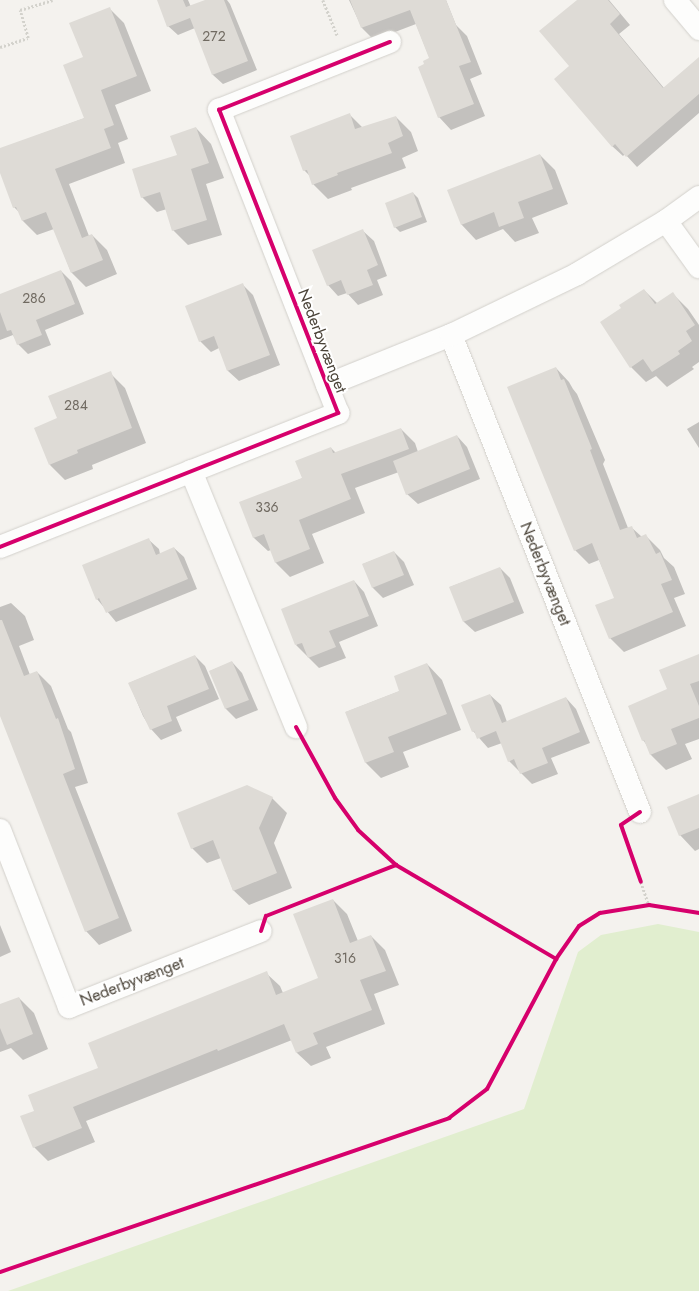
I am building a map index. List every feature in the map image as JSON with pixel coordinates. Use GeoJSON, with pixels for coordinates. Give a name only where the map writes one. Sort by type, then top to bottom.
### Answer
{"type":"FeatureCollection","features":[{"type":"Feature","properties":{"kind":"street"},"geometry":{"type":"LineString","coordinates":[[675,0],[699,29]]}},
{"type":"Feature","properties":{"kind":"street","name":"Nederbyvænget"},"geometry":{"type":"LineString","coordinates":[[0,547],[338,413],[219,110],[390,42]]}},
{"type":"Feature","properties":{"kind":"street","name":"Nederbyvænget"},"geometry":{"type":"LineString","coordinates":[[327,386],[451,336],[577,274],[666,221],[699,197]]}},
{"type":"Feature","properties":{"kind":"street"},"geometry":{"type":"LineString","coordinates":[[666,221],[699,267]]}},
{"type":"Feature","properties":{"kind":"street","name":"Nederbyvænget"},"geometry":{"type":"LineString","coordinates":[[451,336],[640,812]]}},
{"type":"Feature","properties":{"kind":"street"},"geometry":{"type":"LineString","coordinates":[[191,471],[296,727]]}},
{"type":"Feature","properties":{"kind":"street","name":"Nederbyvænget"},"geometry":{"type":"LineString","coordinates":[[0,830],[69,1007],[260,932]]}},
{"type":"Feature","properties":{"kind":"path"},"geometry":{"type":"LineString","coordinates":[[0,47],[28,38],[20,10],[52,0]]}},
{"type":"Feature","properties":{"kind":"path"},"geometry":{"type":"LineString","coordinates":[[323,0],[346,60]]}},
{"type":"Feature","properties":{"kind":"path"},"geometry":{"type":"LineString","coordinates":[[638,875],[649,905]]}},
{"type":"Feature","properties":{"kind":"path"},"geometry":{"type":"LineString","coordinates":[[642,906],[656,906]]}},
{"type":"Feature","properties":{"kind":"green space"},"geometry":{"type":"Polygon","coordinates":[[[658,924],[699,932],[699,1291],[8,1291],[524,1109],[578,952],[601,935],[658,924]]]}},
{"type":"Feature","properties":{"kind":"building"},"geometry":{"type":"Polygon","coordinates":[[[157,0],[183,0],[186,7],[205,0],[224,0],[248,61],[212,75],[190,18],[167,27],[157,0]]]}},
{"type":"Feature","properties":{"kind":"building"},"geometry":{"type":"Polygon","coordinates":[[[350,0],[446,0],[471,62],[459,66],[474,104],[438,118],[418,67],[424,64],[423,61],[429,58],[410,10],[361,28],[350,0]]]}},
{"type":"Feature","properties":{"kind":"building"},"geometry":{"type":"Polygon","coordinates":[[[577,0],[608,0],[620,14],[610,24],[663,88],[699,57],[699,94],[626,157],[615,144],[612,147],[554,79],[569,66],[539,31],[577,0]]]}},
{"type":"Feature","properties":{"kind":"building"},"geometry":{"type":"Polygon","coordinates":[[[110,7],[137,76],[101,90],[114,125],[104,129],[111,148],[55,169],[82,238],[92,234],[103,260],[71,273],[46,212],[22,221],[16,207],[13,208],[0,173],[0,148],[84,118],[63,65],[83,57],[69,23],[110,7]]]}},
{"type":"Feature","properties":{"kind":"building"},"geometry":{"type":"Polygon","coordinates":[[[350,113],[355,129],[396,116],[403,136],[388,143],[392,153],[337,173],[338,175],[312,185],[307,170],[303,171],[290,136],[350,113]]]}},
{"type":"Feature","properties":{"kind":"building"},"geometry":{"type":"Polygon","coordinates":[[[196,127],[209,163],[191,169],[207,220],[172,231],[160,192],[141,198],[132,169],[177,155],[170,136],[196,127]]]}},
{"type":"Feature","properties":{"kind":"building"},"geometry":{"type":"Polygon","coordinates":[[[540,154],[553,189],[518,202],[524,218],[499,227],[494,212],[461,225],[447,190],[540,154]]]}},
{"type":"Feature","properties":{"kind":"building"},"geometry":{"type":"Polygon","coordinates":[[[413,192],[422,217],[394,228],[385,203],[413,192]]]}},
{"type":"Feature","properties":{"kind":"building"},"geometry":{"type":"Polygon","coordinates":[[[363,229],[378,265],[367,270],[373,285],[347,295],[341,280],[327,286],[312,250],[363,229]]]}},
{"type":"Feature","properties":{"kind":"building"},"geometry":{"type":"Polygon","coordinates":[[[61,270],[75,304],[36,320],[42,335],[17,345],[11,330],[7,331],[0,312],[0,294],[61,270]]]}},
{"type":"Feature","properties":{"kind":"building"},"geometry":{"type":"Polygon","coordinates":[[[243,283],[270,355],[227,371],[214,336],[199,342],[185,306],[243,283]]]}},
{"type":"Feature","properties":{"kind":"building"},"geometry":{"type":"Polygon","coordinates":[[[644,289],[655,304],[673,292],[695,325],[686,331],[692,341],[678,351],[680,354],[652,372],[643,359],[630,368],[600,322],[621,308],[619,305],[644,289]]]}},
{"type":"Feature","properties":{"kind":"building"},"geometry":{"type":"Polygon","coordinates":[[[556,367],[561,380],[564,379],[591,446],[592,449],[590,450],[620,530],[632,526],[637,538],[646,534],[656,554],[660,552],[672,580],[661,584],[673,612],[609,639],[595,605],[614,598],[592,543],[574,551],[507,387],[556,367]]]}},
{"type":"Feature","properties":{"kind":"building"},"geometry":{"type":"Polygon","coordinates":[[[111,371],[132,428],[77,450],[78,453],[49,465],[34,428],[57,418],[48,396],[111,371]]]}},
{"type":"Feature","properties":{"kind":"building"},"geometry":{"type":"Polygon","coordinates":[[[401,428],[409,449],[341,474],[351,499],[299,520],[310,549],[275,563],[264,534],[253,538],[239,502],[302,478],[295,461],[331,447],[333,453],[401,428]]]}},
{"type":"Feature","properties":{"kind":"building"},"geometry":{"type":"Polygon","coordinates":[[[457,435],[470,469],[406,495],[393,461],[457,435]]]}},
{"type":"Feature","properties":{"kind":"building"},"geometry":{"type":"Polygon","coordinates":[[[149,538],[156,555],[174,547],[188,579],[106,613],[99,598],[96,600],[82,565],[149,538]]]}},
{"type":"Feature","properties":{"kind":"building"},"geometry":{"type":"Polygon","coordinates":[[[394,551],[404,575],[372,588],[362,564],[394,551]]]}},
{"type":"Feature","properties":{"kind":"building"},"geometry":{"type":"Polygon","coordinates":[[[500,567],[514,602],[463,622],[449,587],[500,567]]]}},
{"type":"Feature","properties":{"kind":"building"},"geometry":{"type":"Polygon","coordinates":[[[354,580],[369,616],[329,631],[336,647],[308,658],[302,643],[295,645],[281,609],[354,580]]]}},
{"type":"Feature","properties":{"kind":"building"},"geometry":{"type":"Polygon","coordinates":[[[0,620],[2,620],[24,676],[37,671],[56,719],[58,718],[75,769],[63,774],[119,918],[85,932],[0,716],[0,620]]]}},
{"type":"Feature","properties":{"kind":"building"},"geometry":{"type":"Polygon","coordinates":[[[699,654],[699,681],[690,684],[699,706],[699,718],[671,729],[677,744],[650,755],[644,740],[642,741],[628,706],[667,689],[659,670],[699,654]]]}},
{"type":"Feature","properties":{"kind":"building"},"geometry":{"type":"Polygon","coordinates":[[[195,655],[209,689],[167,706],[172,721],[150,730],[128,683],[195,655]]]}},
{"type":"Feature","properties":{"kind":"building"},"geometry":{"type":"Polygon","coordinates":[[[232,661],[249,700],[225,709],[209,671],[232,661]]]}},
{"type":"Feature","properties":{"kind":"building"},"geometry":{"type":"Polygon","coordinates":[[[427,663],[447,714],[388,737],[394,752],[365,763],[345,712],[399,691],[394,676],[427,663]]]}},
{"type":"Feature","properties":{"kind":"building"},"geometry":{"type":"Polygon","coordinates":[[[490,694],[502,723],[566,697],[580,732],[542,748],[548,763],[520,774],[514,759],[508,762],[496,731],[477,739],[474,731],[472,732],[461,705],[490,694]]]}},
{"type":"Feature","properties":{"kind":"building"},"geometry":{"type":"Polygon","coordinates":[[[247,785],[273,797],[259,828],[277,873],[233,891],[213,840],[191,849],[177,813],[247,785]]]}},
{"type":"Feature","properties":{"kind":"building"},"geometry":{"type":"Polygon","coordinates":[[[699,794],[699,828],[679,836],[667,807],[699,794]]]}},
{"type":"Feature","properties":{"kind":"building"},"geometry":{"type":"Polygon","coordinates":[[[333,899],[350,943],[371,935],[386,971],[360,980],[372,1010],[313,1033],[318,1044],[296,1053],[284,1024],[218,1051],[217,1049],[73,1107],[82,1128],[33,1148],[20,1116],[34,1111],[28,1095],[98,1068],[88,1043],[267,971],[276,995],[318,978],[293,914],[333,899]]]}},
{"type":"Feature","properties":{"kind":"building"},"geometry":{"type":"Polygon","coordinates":[[[19,997],[33,1034],[7,1045],[0,1028],[0,1004],[19,997]]]}},
{"type":"Feature","properties":{"kind":"cycle path"},"geometry":{"type":"LineString","coordinates":[[0,547],[338,413],[219,110],[390,42]]}},
{"type":"Feature","properties":{"kind":"cycle path"},"geometry":{"type":"LineString","coordinates":[[296,727],[335,798],[358,830],[396,865],[556,959]]}},
{"type":"Feature","properties":{"kind":"cycle path"},"geometry":{"type":"LineString","coordinates":[[640,812],[621,825],[641,882]]}},
{"type":"Feature","properties":{"kind":"cycle path"},"geometry":{"type":"LineString","coordinates":[[261,931],[266,916],[396,865]]}},
{"type":"Feature","properties":{"kind":"cycle path"},"geometry":{"type":"LineString","coordinates":[[0,1272],[449,1118],[487,1089],[556,959],[579,926],[600,913],[649,905],[699,913]]}}]}
